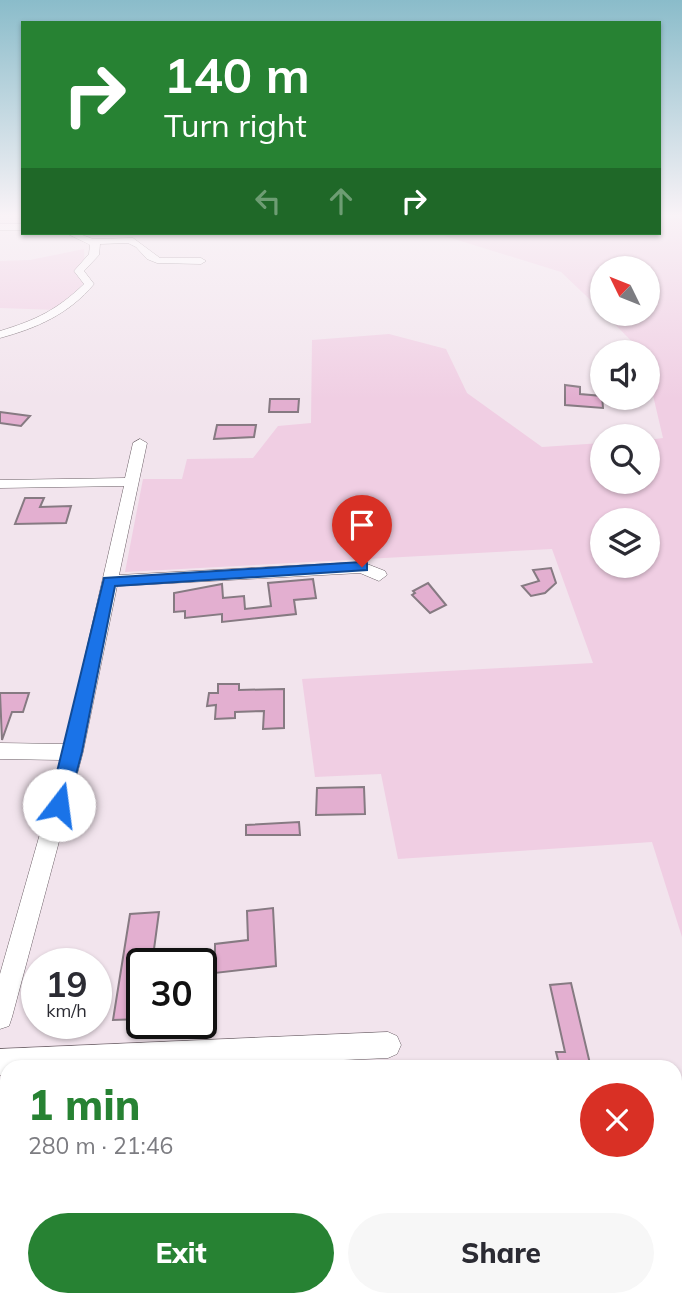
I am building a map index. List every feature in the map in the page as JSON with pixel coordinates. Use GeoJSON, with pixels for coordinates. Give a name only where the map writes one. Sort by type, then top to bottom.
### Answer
{"type":"FeatureCollection","features":[{"type":"Feature","properties":{"kind":"street"},"geometry":{"type":"LineString","coordinates":[[0,335],[43,321],[70,303],[89,284],[84,277]]}},
{"type":"Feature","properties":{"kind":"street"},"geometry":{"type":"LineString","coordinates":[[0,1017],[73,752],[129,482],[140,443]]}},
{"type":"Feature","properties":{"kind":"street"},"geometry":{"type":"LineString","coordinates":[[0,484],[129,482]]}},
{"type":"Feature","properties":{"kind":"street"},"geometry":{"type":"LineString","coordinates":[[109,582],[362,567],[379,575]]}},
{"type":"Feature","properties":{"kind":"street"},"geometry":{"type":"LineString","coordinates":[[0,751],[73,752]]}},
{"type":"Feature","properties":{"kind":"street"},"geometry":{"type":"LineString","coordinates":[[46,1060],[388,1045]]}},
{"type":"Feature","properties":{"kind":"shaded area"},"geometry":{"type":"Polygon","coordinates":[[[0,277],[85,277],[85,282],[57,310],[0,308],[0,277]]]}},
{"type":"Feature","properties":{"kind":"shaded area"},"geometry":{"type":"Polygon","coordinates":[[[566,277],[590,277],[590,300],[566,277]]]}},
{"type":"Feature","properties":{"kind":"shaded area"},"geometry":{"type":"Polygon","coordinates":[[[660,277],[682,277],[682,937],[652,842],[398,859],[381,774],[315,777],[302,679],[593,663],[552,549],[125,572],[143,479],[182,479],[187,459],[253,458],[278,426],[311,423],[312,340],[389,334],[446,349],[467,393],[542,447],[590,444],[590,494],[660,494],[660,438],[663,438],[656,410],[660,410],[660,340],[630,340],[617,326],[660,326],[660,277]]]}},
{"type":"Feature","properties":{"kind":"building"},"geometry":{"type":"Polygon","coordinates":[[[565,385],[580,387],[580,394],[590,395],[590,407],[565,405],[565,385]]]}},
{"type":"Feature","properties":{"kind":"building"},"geometry":{"type":"Polygon","coordinates":[[[270,399],[299,399],[298,412],[269,412],[270,399]]]}},
{"type":"Feature","properties":{"kind":"building"},"geometry":{"type":"Polygon","coordinates":[[[0,412],[30,416],[21,426],[0,423],[0,412]]]}},
{"type":"Feature","properties":{"kind":"building"},"geometry":{"type":"Polygon","coordinates":[[[217,425],[256,425],[254,437],[214,439],[217,425]]]}},
{"type":"Feature","properties":{"kind":"building"},"geometry":{"type":"Polygon","coordinates":[[[25,498],[44,498],[40,507],[71,506],[66,523],[15,524],[25,498]]]}},
{"type":"Feature","properties":{"kind":"building"},"geometry":{"type":"Polygon","coordinates":[[[551,568],[556,583],[545,593],[531,596],[522,586],[539,581],[533,570],[551,568]]]}},
{"type":"Feature","properties":{"kind":"building"},"geometry":{"type":"Polygon","coordinates":[[[313,579],[316,598],[294,600],[296,614],[222,622],[222,614],[185,618],[185,611],[174,612],[174,593],[222,584],[223,598],[244,596],[245,609],[271,606],[268,583],[313,579]]]}},
{"type":"Feature","properties":{"kind":"building"},"geometry":{"type":"Polygon","coordinates":[[[428,583],[446,605],[430,613],[412,595],[415,593],[413,591],[428,583]]]}},
{"type":"Feature","properties":{"kind":"building"},"geometry":{"type":"Polygon","coordinates":[[[218,684],[239,684],[239,690],[284,689],[284,728],[263,729],[264,711],[235,712],[235,718],[215,719],[216,705],[207,706],[209,693],[218,693],[218,684]]]}},
{"type":"Feature","properties":{"kind":"building"},"geometry":{"type":"Polygon","coordinates":[[[0,693],[29,693],[23,712],[12,712],[2,740],[0,693]]]}},
{"type":"Feature","properties":{"kind":"building"},"geometry":{"type":"Polygon","coordinates":[[[364,787],[365,814],[316,815],[317,788],[364,787]]]}},
{"type":"Feature","properties":{"kind":"building"},"geometry":{"type":"Polygon","coordinates":[[[299,822],[300,835],[246,835],[246,825],[299,822]]]}},
{"type":"Feature","properties":{"kind":"building"},"geometry":{"type":"Polygon","coordinates":[[[273,908],[276,966],[217,973],[215,944],[248,940],[247,911],[273,908]]]}},
{"type":"Feature","properties":{"kind":"building"},"geometry":{"type":"Polygon","coordinates":[[[159,912],[154,948],[126,948],[126,1020],[113,1020],[130,914],[159,912]]]}},
{"type":"Feature","properties":{"kind":"building"},"geometry":{"type":"Polygon","coordinates":[[[571,983],[589,1060],[558,1060],[556,1052],[565,1052],[550,985],[571,983]]]}},
{"type":"Feature","properties":{"kind":"route"},"geometry":{"type":"LineString","coordinates":[[59,805],[109,582],[362,567]]}}]}
